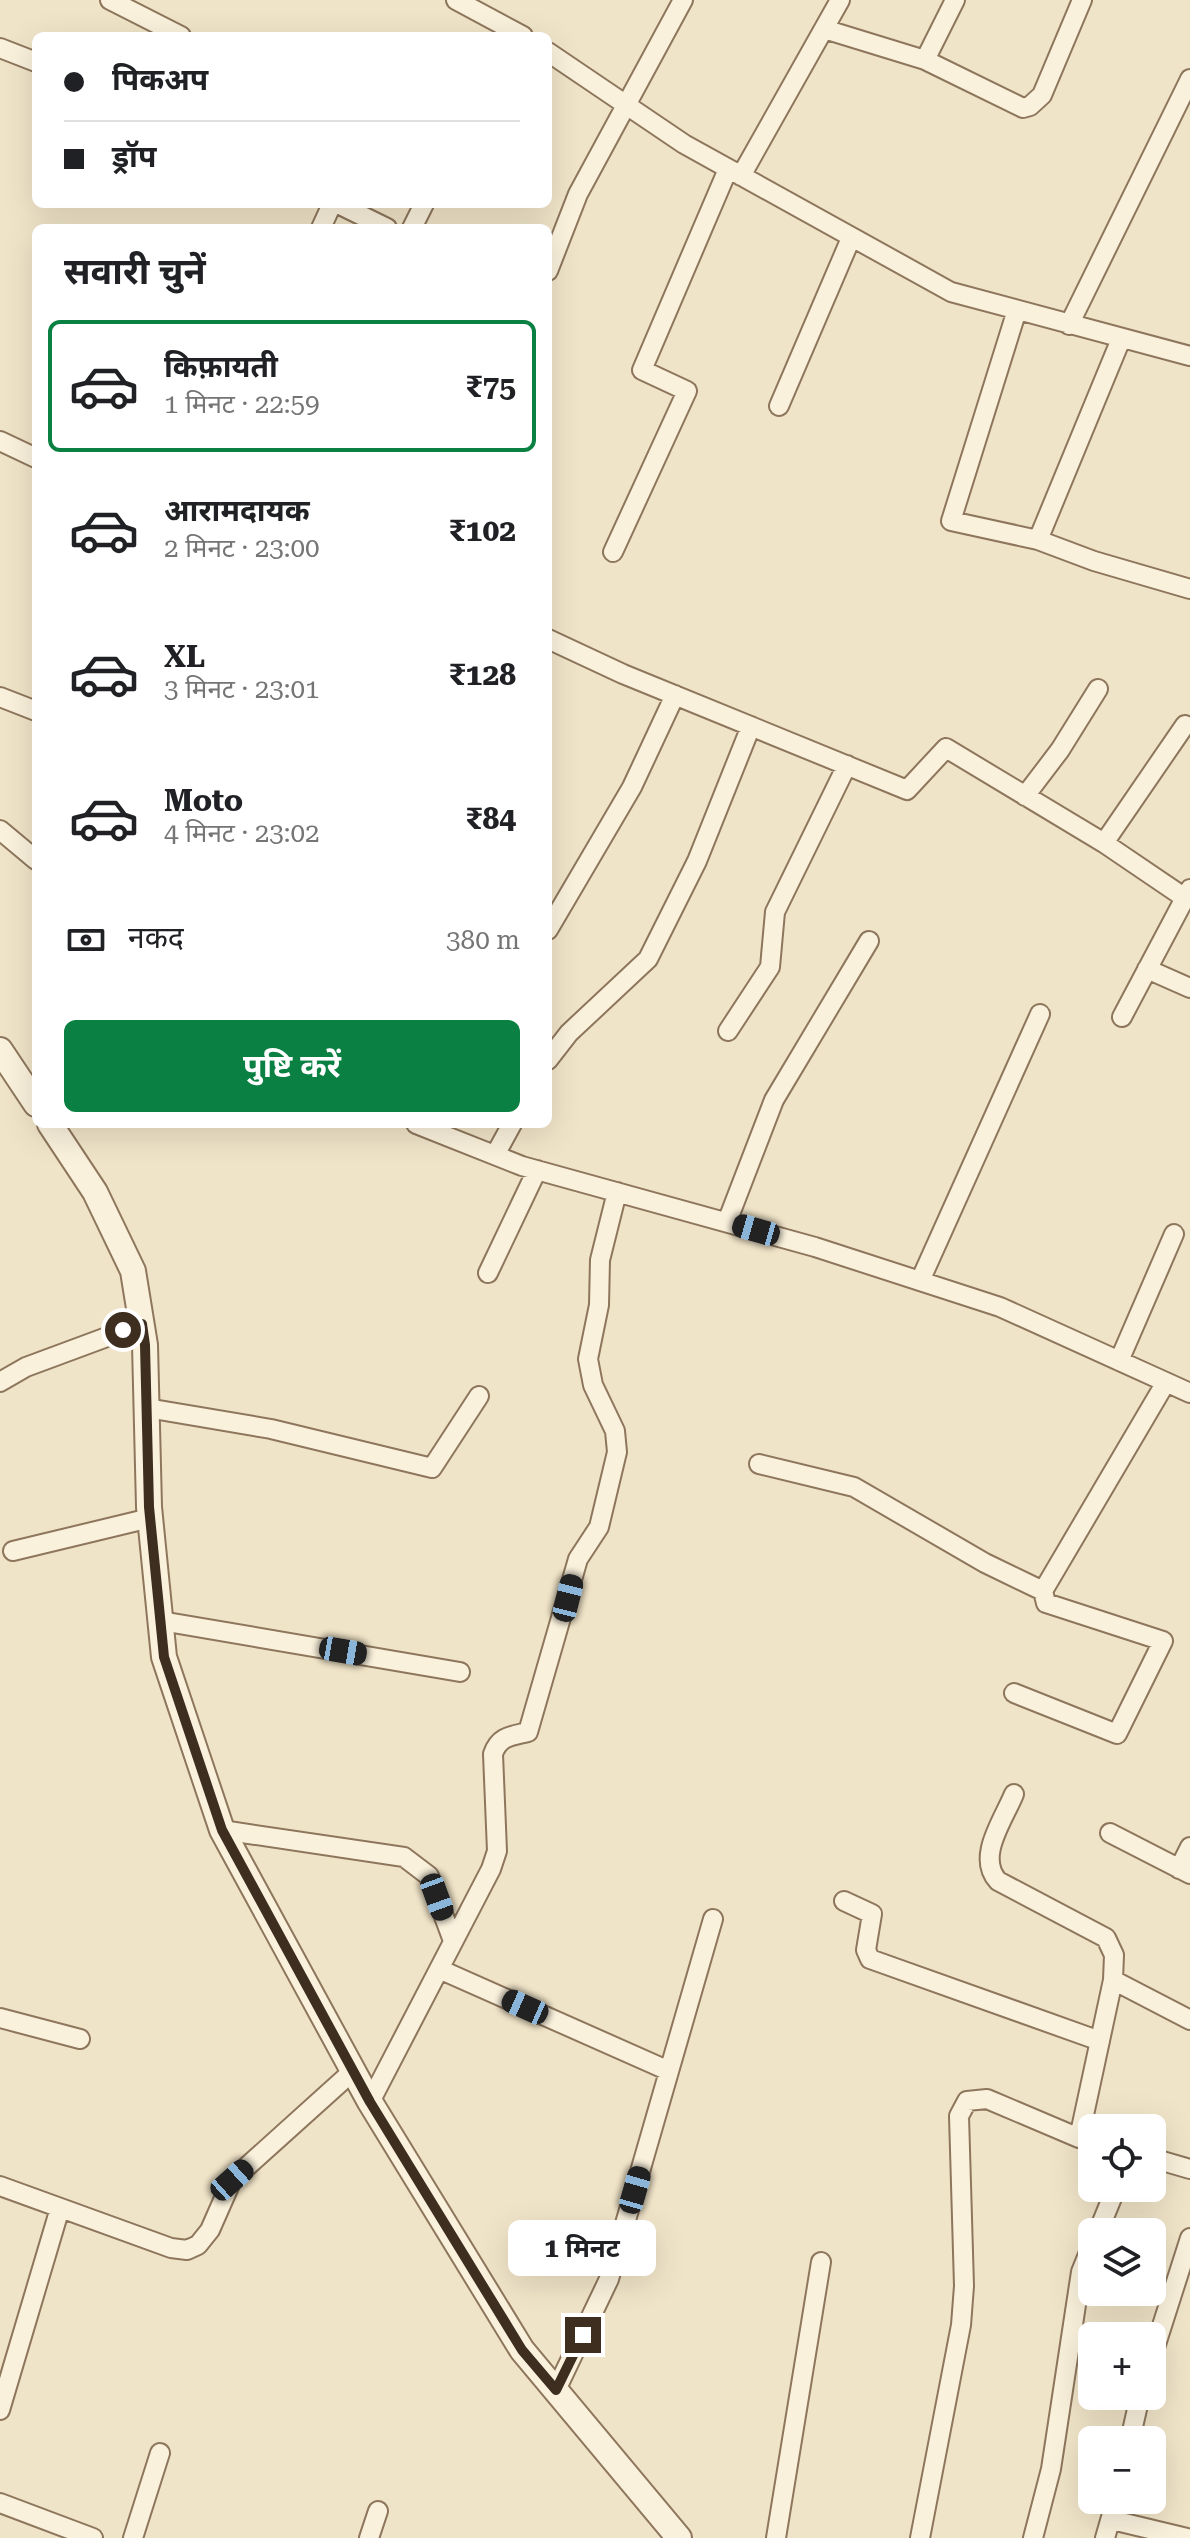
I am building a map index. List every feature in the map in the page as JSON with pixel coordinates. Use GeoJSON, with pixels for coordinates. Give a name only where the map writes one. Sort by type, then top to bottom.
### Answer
{"type":"FeatureCollection","features":[{"type":"Feature","properties":{"kind":"street"},"geometry":{"type":"LineString","coordinates":[[110,0],[173,32]]}},
{"type":"Feature","properties":{"kind":"street"},"geometry":{"type":"LineString","coordinates":[[456,0],[516,32]]}},
{"type":"Feature","properties":{"kind":"street"},"geometry":{"type":"LineString","coordinates":[[552,261],[578,194],[683,0]]}},
{"type":"Feature","properties":{"kind":"street"},"geometry":{"type":"LineString","coordinates":[[613,552],[687,391],[642,370],[735,173],[840,0]]}},
{"type":"Feature","properties":{"kind":"street"},"geometry":{"type":"LineString","coordinates":[[925,60],[955,0]]}},
{"type":"Feature","properties":{"kind":"street"},"geometry":{"type":"LineString","coordinates":[[824,29],[925,60],[1018,106],[1030,106],[1042,95],[1082,0]]}},
{"type":"Feature","properties":{"kind":"street"},"geometry":{"type":"LineString","coordinates":[[0,48],[32,60]]}},
{"type":"Feature","properties":{"kind":"street"},"geometry":{"type":"LineString","coordinates":[[552,55],[735,173],[951,292],[1190,356]]}},
{"type":"Feature","properties":{"kind":"street"},"geometry":{"type":"LineString","coordinates":[[1069,325],[1190,79]]}},
{"type":"Feature","properties":{"kind":"street"},"geometry":{"type":"LineString","coordinates":[[344,208],[378,224]]}},
{"type":"Feature","properties":{"kind":"street"},"geometry":{"type":"LineString","coordinates":[[779,406],[851,238]]}},
{"type":"Feature","properties":{"kind":"street"},"geometry":{"type":"LineString","coordinates":[[1017,310],[951,521],[1038,540],[1094,561],[1190,589]]}},
{"type":"Feature","properties":{"kind":"street"},"geometry":{"type":"LineString","coordinates":[[1038,540],[1121,339]]}},
{"type":"Feature","properties":{"kind":"street"},"geometry":{"type":"LineString","coordinates":[[0,441],[32,456]]}},
{"type":"Feature","properties":{"kind":"street"},"geometry":{"type":"LineString","coordinates":[[552,641],[907,790],[946,748],[1188,893],[1122,1017]]}},
{"type":"Feature","properties":{"kind":"street"},"geometry":{"type":"LineString","coordinates":[[1025,796],[1060,750],[1098,689]]}},
{"type":"Feature","properties":{"kind":"street"},"geometry":{"type":"LineString","coordinates":[[552,923],[632,787],[675,695]]}},
{"type":"Feature","properties":{"kind":"street"},"geometry":{"type":"LineString","coordinates":[[0,697],[32,709]]}},
{"type":"Feature","properties":{"kind":"street"},"geometry":{"type":"LineString","coordinates":[[1104,843],[1185,725]]}},
{"type":"Feature","properties":{"kind":"street"},"geometry":{"type":"LineString","coordinates":[[552,1055],[569,1033],[648,959],[697,861],[751,726]]}},
{"type":"Feature","properties":{"kind":"street"},"geometry":{"type":"LineString","coordinates":[[728,1031],[770,967],[775,912],[847,765]]}},
{"type":"Feature","properties":{"kind":"street"},"geometry":{"type":"LineString","coordinates":[[0,830],[32,857]]}},
{"type":"Feature","properties":{"kind":"street"},"geometry":{"type":"LineString","coordinates":[[727,1222],[762,1124],[869,941]]}},
{"type":"Feature","properties":{"kind":"street"},"geometry":{"type":"LineString","coordinates":[[1147,969],[1190,988]]}},
{"type":"Feature","properties":{"kind":"street"},"geometry":{"type":"LineString","coordinates":[[920,1281],[1040,1014]]}},
{"type":"Feature","properties":{"kind":"street"},"geometry":{"type":"LineString","coordinates":[[0,1050],[32,1098]]}},
{"type":"Feature","properties":{"kind":"street"},"geometry":{"type":"LineString","coordinates":[[53,1128],[95,1192],[133,1271],[142,1324],[150,1518],[164,1657],[222,1830],[370,2102],[522,2350],[679,2538]]}},
{"type":"Feature","properties":{"kind":"street"},"geometry":{"type":"LineString","coordinates":[[433,1128],[537,1170],[727,1222],[1000,1307],[1190,1393]]}},
{"type":"Feature","properties":{"kind":"street"},"geometry":{"type":"LineString","coordinates":[[495,1155],[510,1128]]}},
{"type":"Feature","properties":{"kind":"street"},"geometry":{"type":"LineString","coordinates":[[488,1273],[537,1170]]}},
{"type":"Feature","properties":{"kind":"street"},"geometry":{"type":"LineString","coordinates":[[370,2102],[491,1869],[497,1851],[493,1754],[496,1744],[503,1738],[528,1732],[578,1559],[599,1527],[617,1452],[615,1431],[593,1385],[588,1359],[599,1305],[600,1260],[617,1192]]}},
{"type":"Feature","properties":{"kind":"street"},"geometry":{"type":"LineString","coordinates":[[1119,1361],[1174,1234]]}},
{"type":"Feature","properties":{"kind":"street"},"geometry":{"type":"LineString","coordinates":[[0,1382],[39,1362],[142,1324]]}},
{"type":"Feature","properties":{"kind":"street"},"geometry":{"type":"LineString","coordinates":[[1014,1693],[1117,1734],[1163,1641],[1046,1603],[1043,1591],[1166,1382]]}},
{"type":"Feature","properties":{"kind":"street"},"geometry":{"type":"LineString","coordinates":[[147,1408],[271,1429],[432,1468],[479,1396]]}},
{"type":"Feature","properties":{"kind":"street"},"geometry":{"type":"LineString","coordinates":[[759,1464],[854,1487],[985,1563],[1043,1591]]}},
{"type":"Feature","properties":{"kind":"street"},"geometry":{"type":"LineString","coordinates":[[13,1551],[150,1518]]}},
{"type":"Feature","properties":{"kind":"street"},"geometry":{"type":"LineString","coordinates":[[161,1621],[460,1672]]}},
{"type":"Feature","properties":{"kind":"street"},"geometry":{"type":"LineString","coordinates":[[1014,1794],[987,1858],[988,1870],[998,1881],[1106,1938],[1114,1955],[1113,1980],[1090,2114]]}},
{"type":"Feature","properties":{"kind":"street"},"geometry":{"type":"LineString","coordinates":[[222,1830],[404,1857],[429,1876],[453,1941]]}},
{"type":"Feature","properties":{"kind":"street"},"geometry":{"type":"LineString","coordinates":[[1110,1833],[1185,1871],[1190,1847]]}},
{"type":"Feature","properties":{"kind":"street"},"geometry":{"type":"LineString","coordinates":[[844,1901],[872,1914],[866,1950],[870,1959],[1100,2041]]}},
{"type":"Feature","properties":{"kind":"street"},"geometry":{"type":"LineString","coordinates":[[556,2390],[609,2279],[713,1919]]}},
{"type":"Feature","properties":{"kind":"street"},"geometry":{"type":"LineString","coordinates":[[439,1969],[669,2071]]}},
{"type":"Feature","properties":{"kind":"street"},"geometry":{"type":"LineString","coordinates":[[1113,1980],[1190,2020]]}},
{"type":"Feature","properties":{"kind":"street"},"geometry":{"type":"LineString","coordinates":[[0,2018],[80,2039]]}},
{"type":"Feature","properties":{"kind":"street"},"geometry":{"type":"LineString","coordinates":[[0,2186],[187,2250],[198,2245],[210,2230],[232,2180],[353,2071]]}},
{"type":"Feature","properties":{"kind":"street"},"geometry":{"type":"LineString","coordinates":[[920,2538],[961,2325],[964,2286],[959,2116],[963,2105],[974,2098],[987,2099],[1078,2136]]}},
{"type":"Feature","properties":{"kind":"street"},"geometry":{"type":"LineString","coordinates":[[1166,2162],[1190,2169]]}},
{"type":"Feature","properties":{"kind":"street"},"geometry":{"type":"LineString","coordinates":[[0,2410],[60,2208]]}},
{"type":"Feature","properties":{"kind":"street"},"geometry":{"type":"LineString","coordinates":[[1163,2322],[1190,2238]]}},
{"type":"Feature","properties":{"kind":"street"},"geometry":{"type":"LineString","coordinates":[[776,2538],[821,2262]]}},
{"type":"Feature","properties":{"kind":"street"},"geometry":{"type":"LineString","coordinates":[[1033,2538],[1051,2469],[1078,2292]]}},
{"type":"Feature","properties":{"kind":"street"},"geometry":{"type":"LineString","coordinates":[[133,2538],[160,2453]]}},
{"type":"Feature","properties":{"kind":"street"},"geometry":{"type":"LineString","coordinates":[[0,2503],[93,2538]]}},
{"type":"Feature","properties":{"kind":"street"},"geometry":{"type":"LineString","coordinates":[[369,2538],[378,2511]]}},
{"type":"Feature","properties":{"kind":"street"},"geometry":{"type":"LineString","coordinates":[[1108,2529],[1187,2538]]}},
{"type":"Feature","properties":{"kind":"route"},"geometry":{"type":"LineString","coordinates":[[123,1330],[142,1324],[145,1345],[149,1507],[164,1657],[222,1830],[370,2102],[522,2350],[556,2390],[583,2335]]}}]}
